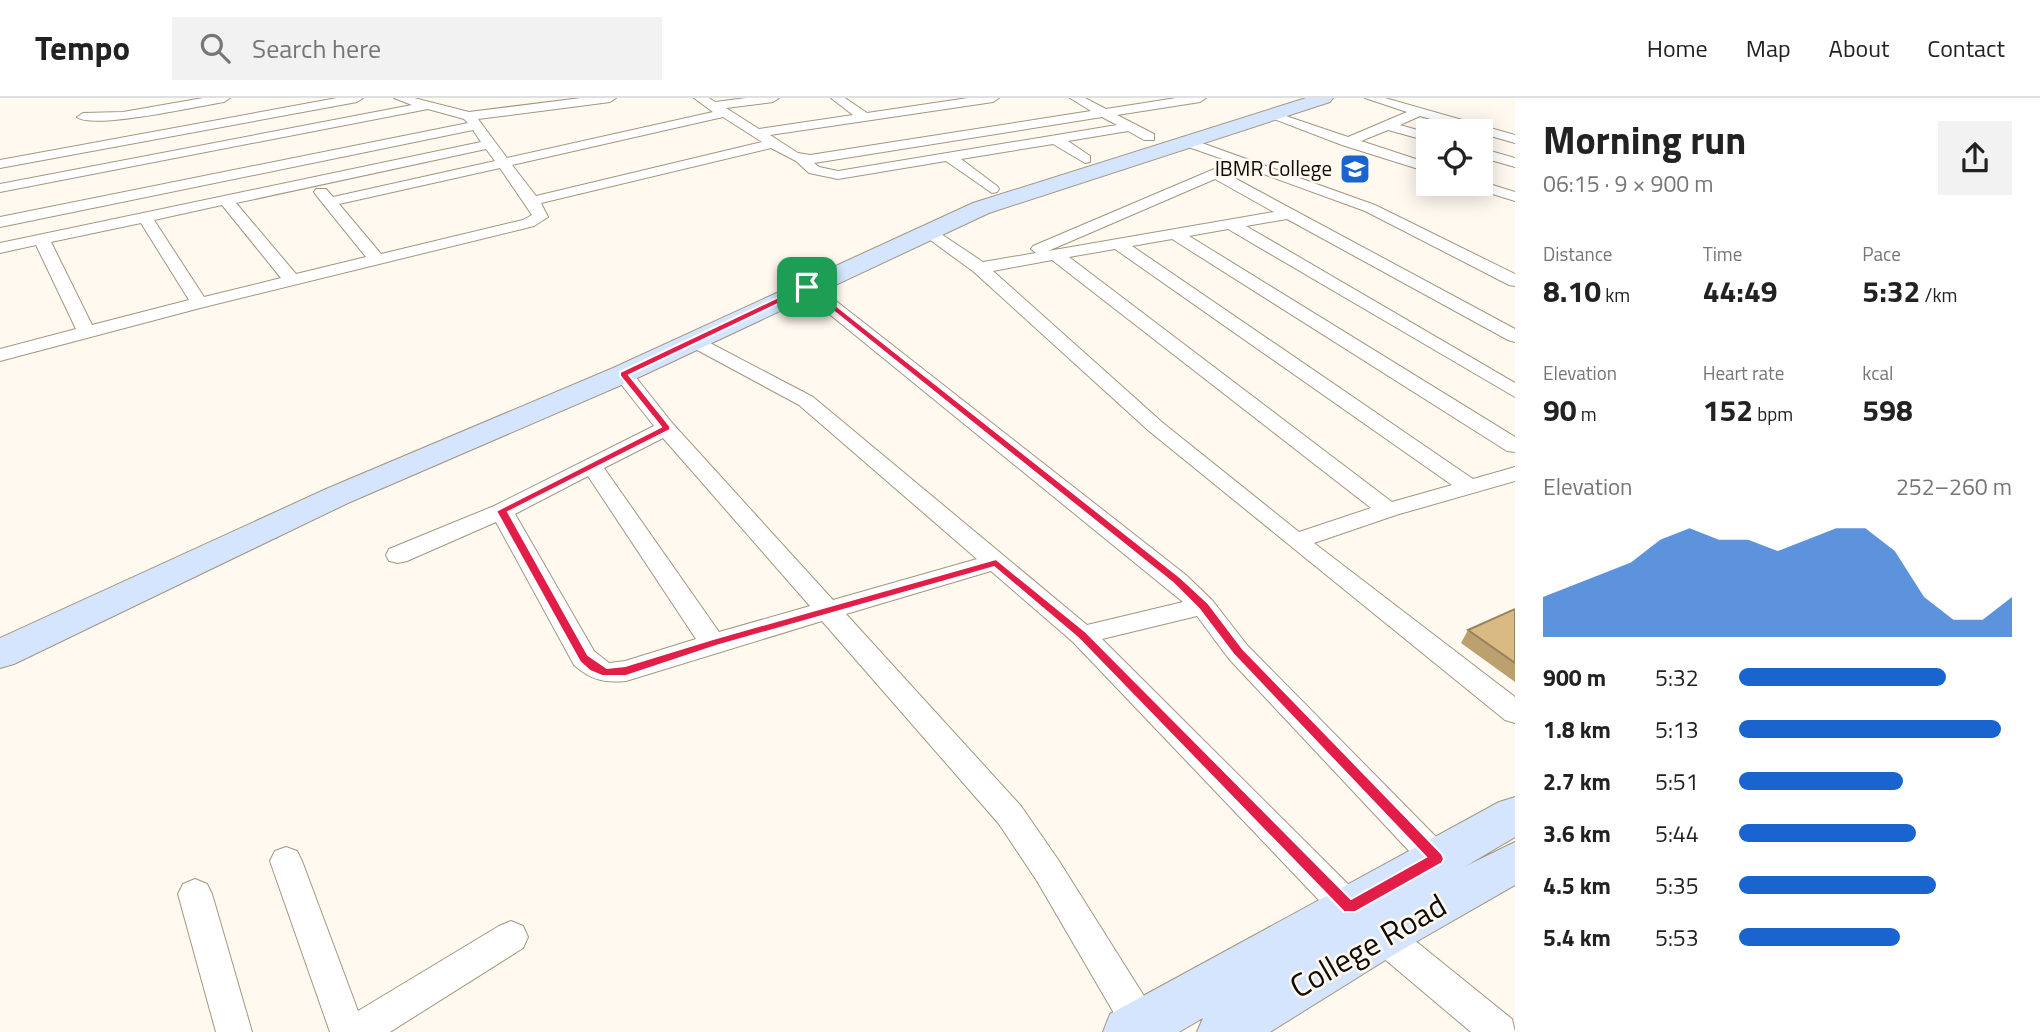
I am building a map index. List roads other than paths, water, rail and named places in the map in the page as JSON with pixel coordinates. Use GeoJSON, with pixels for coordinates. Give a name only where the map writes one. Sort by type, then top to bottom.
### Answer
{"type":"FeatureCollection","features":[{"type":"Feature","properties":{"kind":"street"},"geometry":{"type":"LineString","coordinates":[[83,117],[123,116],[224,98]]}},
{"type":"Feature","properties":{"kind":"street"},"geometry":{"type":"LineString","coordinates":[[0,164],[358,98]]}},
{"type":"Feature","properties":{"kind":"street"},"geometry":{"type":"LineString","coordinates":[[0,355],[199,303],[528,223],[540,217],[540,212],[473,120],[401,98]]}},
{"type":"Feature","properties":{"kind":"street"},"geometry":{"type":"LineString","coordinates":[[0,188],[112,182],[610,98]]}},
{"type":"Feature","properties":{"kind":"street"},"geometry":{"type":"LineString","coordinates":[[700,98],[802,159],[814,170],[838,175],[1130,127]]}},
{"type":"Feature","properties":{"kind":"street"},"geometry":{"type":"LineString","coordinates":[[329,202],[773,98]]}},
{"type":"Feature","properties":{"kind":"street"},"geometry":{"type":"LineString","coordinates":[[837,98],[864,117]]}},
{"type":"Feature","properties":{"kind":"street"},"geometry":{"type":"LineString","coordinates":[[881,98],[900,111]]}},
{"type":"Feature","properties":{"kind":"street"},"geometry":{"type":"LineString","coordinates":[[924,98],[976,133]]}},
{"type":"Feature","properties":{"kind":"street"},"geometry":{"type":"LineString","coordinates":[[1076,98],[1149,136]]}},
{"type":"Feature","properties":{"kind":"street"},"geometry":{"type":"LineString","coordinates":[[802,159],[1200,98]]}},
{"type":"Feature","properties":{"kind":"street"},"geometry":{"type":"LineString","coordinates":[[0,654],[337,496],[623,374],[981,208],[1324,98]]}},
{"type":"Feature","properties":{"kind":"street"},"geometry":{"type":"LineString","coordinates":[[1371,98],[1515,139]]}},
{"type":"Feature","properties":{"kind":"street"},"geometry":{"type":"LineString","coordinates":[[759,133],[937,106],[956,100],[997,102],[1035,124]]}},
{"type":"Feature","properties":{"kind":"street"},"geometry":{"type":"LineString","coordinates":[[788,105],[814,124]]}},
{"type":"Feature","properties":{"kind":"street"},"geometry":{"type":"LineString","coordinates":[[0,222],[112,182],[429,106]]}},
{"type":"Feature","properties":{"kind":"street"},"geometry":{"type":"LineString","coordinates":[[1347,142],[1419,112]]}},
{"type":"Feature","properties":{"kind":"street"},"geometry":{"type":"LineString","coordinates":[[882,114],[922,142]]}},
{"type":"Feature","properties":{"kind":"street"},"geometry":{"type":"LineString","coordinates":[[1272,116],[1416,164]]}},
{"type":"Feature","properties":{"kind":"street"},"geometry":{"type":"LineString","coordinates":[[1387,125],[1416,133]]}},
{"type":"Feature","properties":{"kind":"street"},"geometry":{"type":"LineString","coordinates":[[1055,139],[1085,159]]}},
{"type":"Feature","properties":{"kind":"street"},"geometry":{"type":"LineString","coordinates":[[1185,141],[1370,208],[1515,281]]}},
{"type":"Feature","properties":{"kind":"street"},"geometry":{"type":"LineString","coordinates":[[532,201],[774,143]]}},
{"type":"Feature","properties":{"kind":"street"},"geometry":{"type":"LineString","coordinates":[[0,248],[225,198],[491,144]]}},
{"type":"Feature","properties":{"kind":"street"},"geometry":{"type":"LineString","coordinates":[[88,147],[112,182]]}},
{"type":"Feature","properties":{"kind":"street"},"geometry":{"type":"LineString","coordinates":[[1493,156],[1515,163]]}},
{"type":"Feature","properties":{"kind":"street"},"geometry":{"type":"LineString","coordinates":[[949,157],[992,189]]}},
{"type":"Feature","properties":{"kind":"street"},"geometry":{"type":"LineString","coordinates":[[991,266],[1245,162]]}},
{"type":"Feature","properties":{"kind":"street"},"geometry":{"type":"LineString","coordinates":[[1216,174],[1515,337]]}},
{"type":"Feature","properties":{"kind":"street"},"geometry":{"type":"LineString","coordinates":[[312,180],[377,260]]}},
{"type":"Feature","properties":{"kind":"street"},"geometry":{"type":"LineString","coordinates":[[1493,190],[1515,197]]}},
{"type":"Feature","properties":{"kind":"street"},"geometry":{"type":"LineString","coordinates":[[225,198],[293,281]]}},
{"type":"Feature","properties":{"kind":"street"},"geometry":{"type":"LineString","coordinates":[[991,266],[1120,245],[1229,222],[1288,214]]}},
{"type":"Feature","properties":{"kind":"street"},"geometry":{"type":"LineString","coordinates":[[144,216],[199,303]]}},
{"type":"Feature","properties":{"kind":"street"},"geometry":{"type":"LineString","coordinates":[[1229,222],[1515,391]]}},
{"type":"Feature","properties":{"kind":"street"},"geometry":{"type":"LineString","coordinates":[[926,232],[991,266],[1156,427],[1296,541],[1515,712]]}},
{"type":"Feature","properties":{"kind":"street"},"geometry":{"type":"LineString","coordinates":[[1175,234],[1515,446]]}},
{"type":"Feature","properties":{"kind":"street"},"geometry":{"type":"LineString","coordinates":[[41,239],[87,333]]}},
{"type":"Feature","properties":{"kind":"street"},"geometry":{"type":"LineString","coordinates":[[1120,245],[1470,487]]}},
{"type":"Feature","properties":{"kind":"street"},"geometry":{"type":"LineString","coordinates":[[1056,255],[1388,510]]}},
{"type":"Feature","properties":{"kind":"street"},"geometry":{"type":"LineString","coordinates":[[807,287],[1166,572],[1203,606],[1238,652],[1437,859]]}},
{"type":"Feature","properties":{"kind":"street"},"geometry":{"type":"LineString","coordinates":[[693,340],[806,401],[1082,635],[1366,921],[1499,1032]]}},
{"type":"Feature","properties":{"kind":"street"},"geometry":{"type":"LineString","coordinates":[[623,374],[666,428],[1010,815],[1048,871],[1135,1029]]}},
{"type":"Feature","properties":{"kind":"street"},"geometry":{"type":"LineString","coordinates":[[398,555],[502,511],[666,428]]}},
{"type":"Feature","properties":{"kind":"street"},"geometry":{"type":"LineString","coordinates":[[591,465],[713,643]]}},
{"type":"Feature","properties":{"kind":"street"},"geometry":{"type":"LineString","coordinates":[[1296,541],[1388,510],[1515,474]]}},
{"type":"Feature","properties":{"kind":"street"},"geometry":{"type":"LineString","coordinates":[[502,511],[584,658],[606,673],[626,671],[713,643],[996,562]]}},
{"type":"Feature","properties":{"kind":"street"},"geometry":{"type":"LineString","coordinates":[[1082,635],[1203,606]]}},
{"type":"Feature","properties":{"kind":"street","name":"College Road"},"geometry":{"type":"LineString","coordinates":[[1227,1031],[1366,921],[1437,859],[1515,815]]}},
{"type":"Feature","properties":{"kind":"street"},"geometry":{"type":"LineString","coordinates":[[286,861],[348,1032]]}},
{"type":"Feature","properties":{"kind":"street","name":"College Road"},"geometry":{"type":"LineString","coordinates":[[1135,1029],[1366,921],[1515,862]]}},
{"type":"Feature","properties":{"kind":"street"},"geometry":{"type":"LineString","coordinates":[[195,894],[234,1032]]}},
{"type":"Feature","properties":{"kind":"street"},"geometry":{"type":"LineString","coordinates":[[357,1032],[511,937]]}},
{"type":"Feature","properties":{"kind":"place","name":"IBMR College"},"geometry":{"type":"Point","coordinates":[1355,169]}}]}
